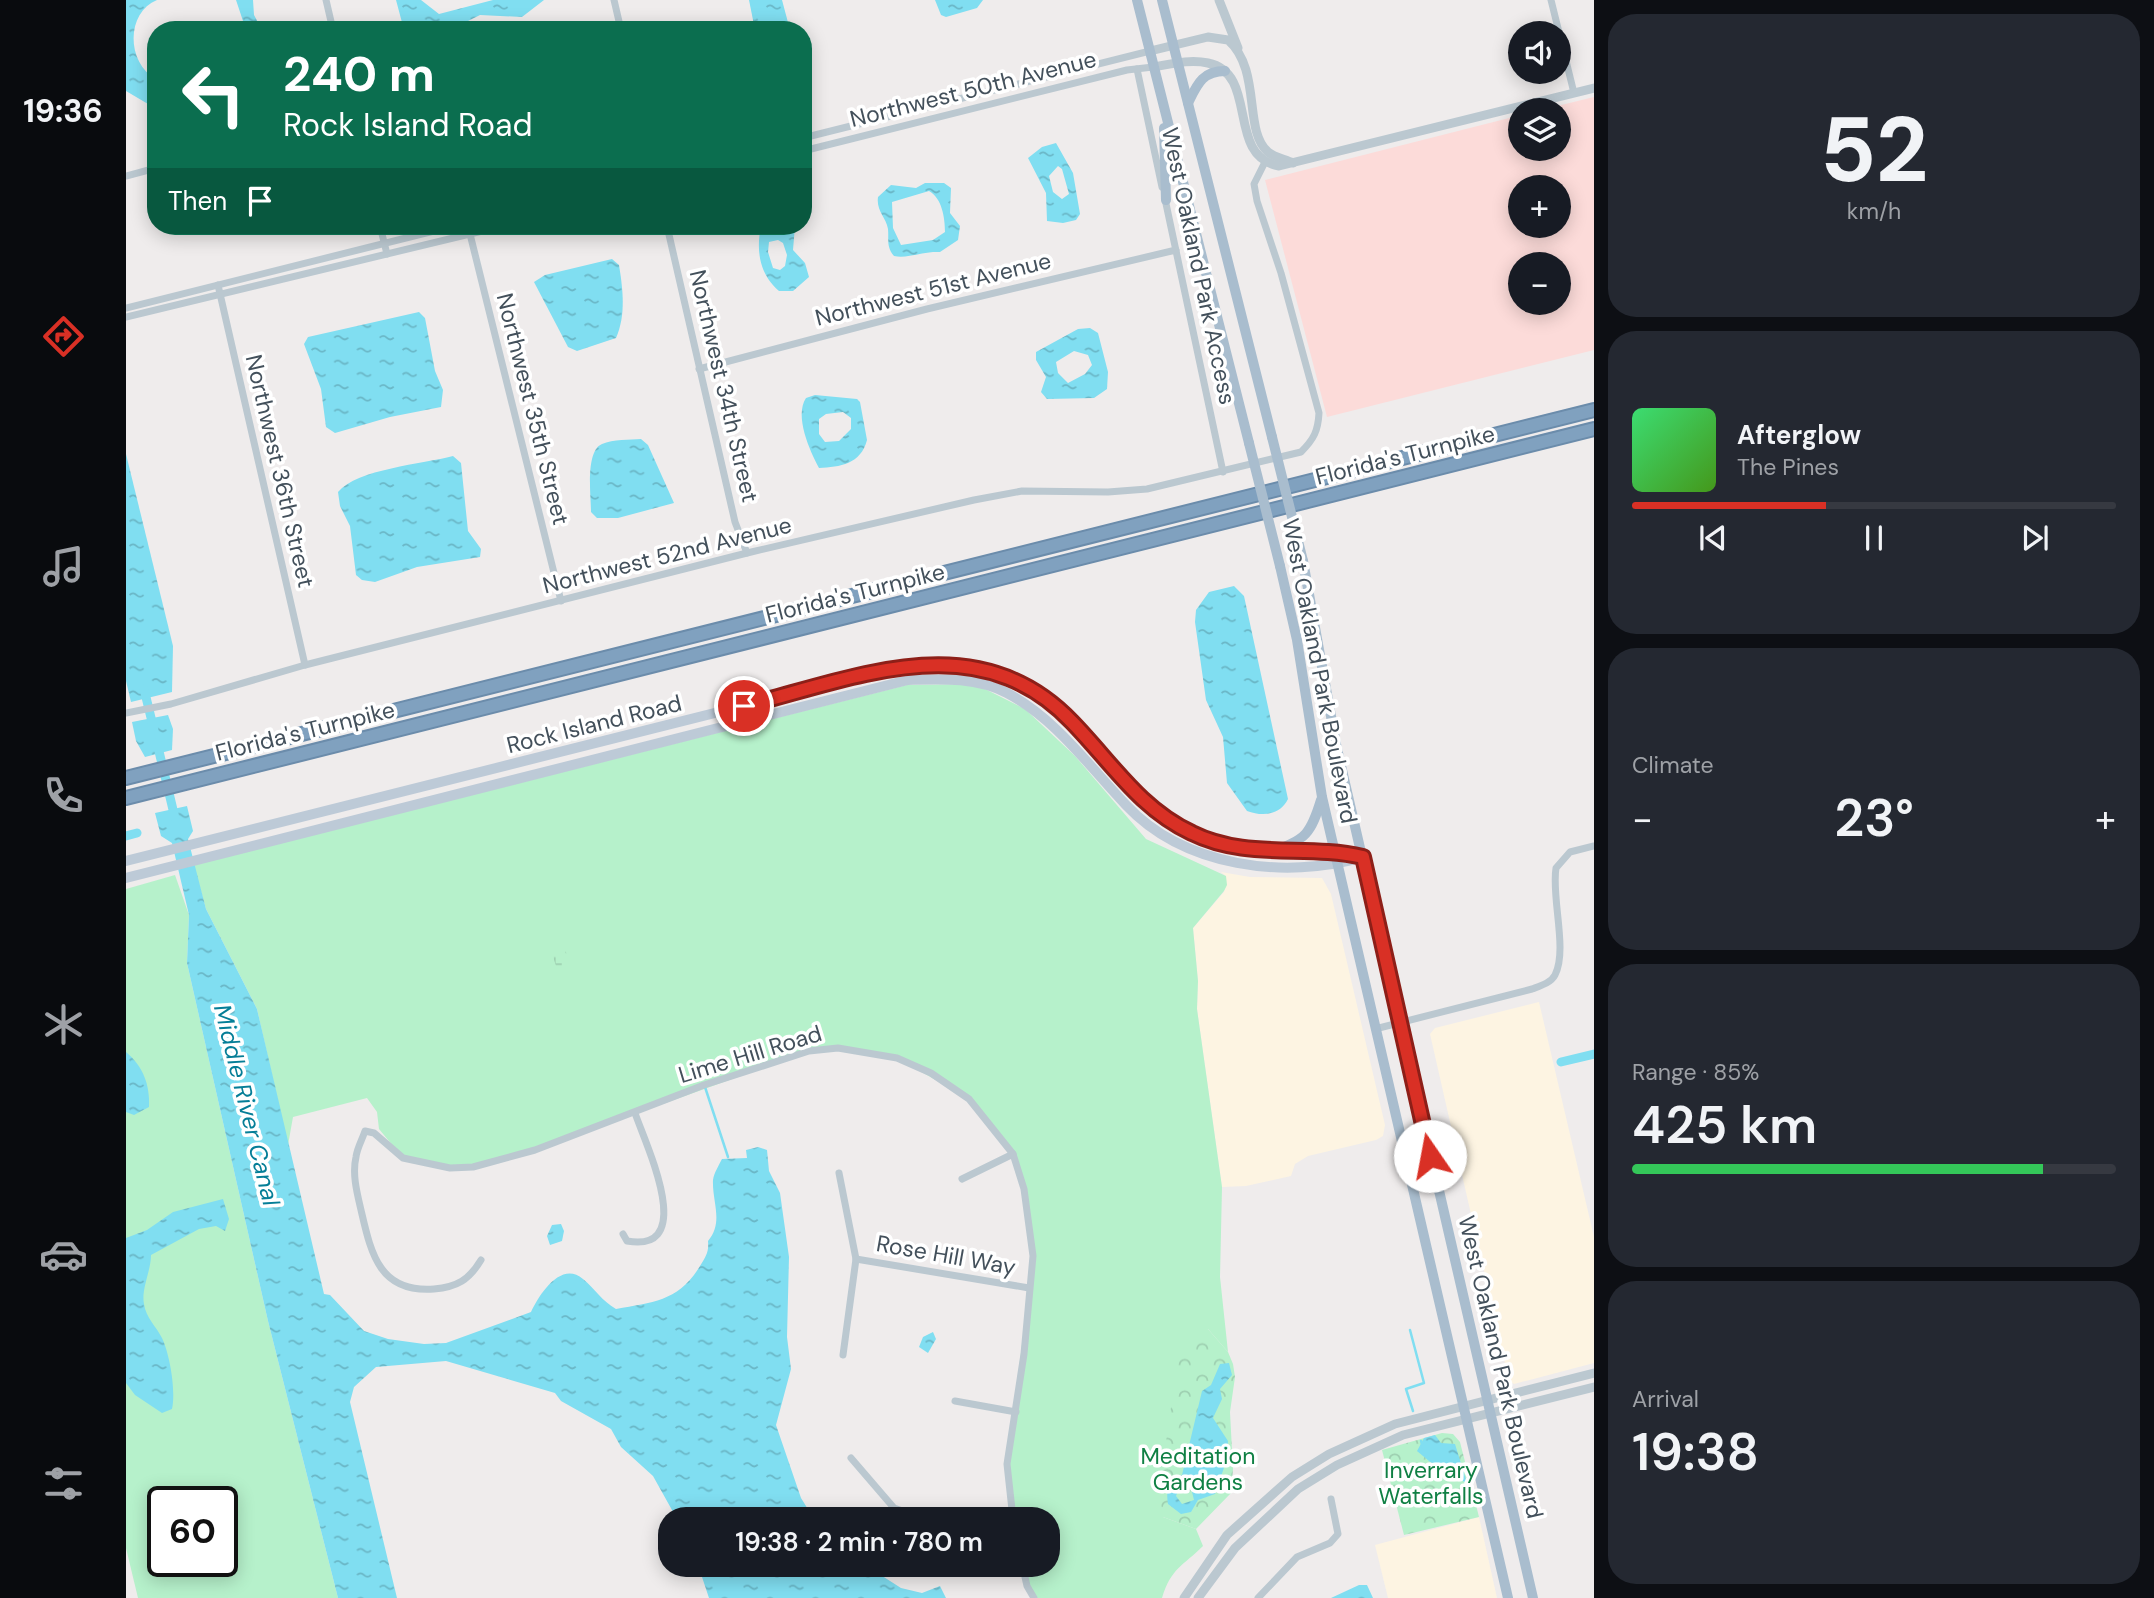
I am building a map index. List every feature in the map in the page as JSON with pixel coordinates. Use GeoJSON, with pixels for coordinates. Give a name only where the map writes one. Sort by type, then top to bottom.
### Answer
{"type":"FeatureCollection","features":[{"type":"Feature","properties":{"kind":"highway","name":"Florida's Turnpike"},"geometry":{"type":"LineString","coordinates":[[126,778],[1594,410]]}},
{"type":"Feature","properties":{"kind":"highway","name":"Florida's Turnpike"},"geometry":{"type":"LineString","coordinates":[[126,798],[1594,429]]}},
{"type":"Feature","properties":{"kind":"main road","name":"West Oakland Park Boulevard"},"geometry":{"type":"LineString","coordinates":[[1137,0],[1215,299],[1280,566],[1297,640],[1322,797],[1508,1598]]}},
{"type":"Feature","properties":{"kind":"main road","name":"West Oakland Park Boulevard"},"geometry":{"type":"LineString","coordinates":[[1162,0],[1303,561],[1336,744],[1533,1598]]}},
{"type":"Feature","properties":{"kind":"main road"},"geometry":{"type":"LineString","coordinates":[[1188,103],[1202,78],[1212,72],[1225,71]]}},
{"type":"Feature","properties":{"kind":"main road"},"geometry":{"type":"LineString","coordinates":[[1163,104],[1166,200]]}},
{"type":"Feature","properties":{"kind":"main road","name":"Rock Island Road"},"geometry":{"type":"LineString","coordinates":[[126,861],[906,665],[949,664],[984,668],[1012,679],[1053,705],[1077,727],[1142,801],[1166,819],[1222,845],[1273,851],[1334,850],[1363,857]]}},
{"type":"Feature","properties":{"kind":"main road","name":"Rock Island Road"},"geometry":{"type":"LineString","coordinates":[[126,878],[908,680],[948,679],[980,683],[1005,692],[1026,706],[1072,744],[1134,813],[1158,832],[1186,847],[1238,863],[1337,864],[1363,857]]}},
{"type":"Feature","properties":{"kind":"main road"},"geometry":{"type":"LineString","coordinates":[[1273,851],[1306,836],[1312,827],[1322,797]]}},
{"type":"Feature","properties":{"kind":"street"},"geometry":{"type":"LineString","coordinates":[[326,0],[331,21]]}},
{"type":"Feature","properties":{"kind":"street"},"geometry":{"type":"LineString","coordinates":[[614,0],[619,21]]}},
{"type":"Feature","properties":{"kind":"street"},"geometry":{"type":"LineString","coordinates":[[1219,0],[1241,57],[1254,102],[1258,139],[1274,156],[1293,163]]}},
{"type":"Feature","properties":{"kind":"street"},"geometry":{"type":"LineString","coordinates":[[1551,0],[1574,93]]}},
{"type":"Feature","properties":{"kind":"street"},"geometry":{"type":"LineString","coordinates":[[1150,51],[1215,36],[1228,40],[1241,57]]}},
{"type":"Feature","properties":{"kind":"street","name":"Northwest 50th Avenue"},"geometry":{"type":"LineString","coordinates":[[812,136],[1150,51]]}},
{"type":"Feature","properties":{"kind":"street"},"geometry":{"type":"LineString","coordinates":[[1153,66],[1211,63],[1225,71],[1240,99],[1249,144],[1265,162],[1279,166],[1594,88]]}},
{"type":"Feature","properties":{"kind":"street","name":"Northwest 50th Avenue"},"geometry":{"type":"LineString","coordinates":[[812,148],[1153,66]]}},
{"type":"Feature","properties":{"kind":"street","name":"West Oakland Park Access"},"geometry":{"type":"LineString","coordinates":[[1137,69],[1223,472]]}},
{"type":"Feature","properties":{"kind":"street"},"geometry":{"type":"LineString","coordinates":[[966,97],[969,110]]}},
{"type":"Feature","properties":{"kind":"street"},"geometry":{"type":"LineString","coordinates":[[893,115],[896,128]]}},
{"type":"Feature","properties":{"kind":"street"},"geometry":{"type":"LineString","coordinates":[[818,134],[821,146]]}},
{"type":"Feature","properties":{"kind":"street","name":"Northwest 52nd Avenue"},"geometry":{"type":"LineString","coordinates":[[126,713],[171,704],[306,665],[747,553],[1022,491],[1108,492],[1147,489],[1301,452],[1314,439],[1319,414],[1284,285],[1257,201],[1254,184],[1265,162]]}},
{"type":"Feature","properties":{"kind":"street"},"geometry":{"type":"LineString","coordinates":[[126,176],[147,170]]}},
{"type":"Feature","properties":{"kind":"street"},"geometry":{"type":"LineString","coordinates":[[383,235],[387,254]]}},
{"type":"Feature","properties":{"kind":"street"},"geometry":{"type":"LineString","coordinates":[[126,308],[417,235]]}},
{"type":"Feature","properties":{"kind":"street"},"geometry":{"type":"LineString","coordinates":[[126,317],[387,254],[452,235]]}},
{"type":"Feature","properties":{"kind":"street","name":"Northwest 35th Street"},"geometry":{"type":"LineString","coordinates":[[470,235],[561,601]]}},
{"type":"Feature","properties":{"kind":"street","name":"Northwest 34th Street"},"geometry":{"type":"LineString","coordinates":[[669,235],[735,522],[747,553]]}},
{"type":"Feature","properties":{"kind":"street","name":"Northwest 51st Avenue"},"geometry":{"type":"LineString","coordinates":[[699,369],[927,309],[1176,250]]}},
{"type":"Feature","properties":{"kind":"street","name":"Northwest 36th Street"},"geometry":{"type":"LineString","coordinates":[[218,285],[306,665]]}},
{"type":"Feature","properties":{"kind":"street"},"geometry":{"type":"LineString","coordinates":[[1375,1029],[1532,989],[1547,982],[1555,975],[1559,956],[1556,868],[1570,852],[1594,846]]}},
{"type":"Feature","properties":{"kind":"street","name":"Lime Hill Road"},"geometry":{"type":"LineString","coordinates":[[481,1260],[471,1276],[451,1288],[418,1290],[385,1275],[374,1260],[355,1184],[355,1158],[365,1132],[374,1133],[403,1158],[450,1168],[472,1167],[535,1150],[809,1051],[838,1048],[897,1058],[931,1073],[970,1099],[1013,1154],[1029,1219],[1033,1256],[1016,1412],[1007,1464],[1012,1507]]}},
{"type":"Feature","properties":{"kind":"street"},"geometry":{"type":"LineString","coordinates":[[623,1234],[627,1241],[641,1244],[654,1240],[662,1228],[664,1208],[657,1170],[635,1113]]}},
{"type":"Feature","properties":{"kind":"street"},"geometry":{"type":"LineString","coordinates":[[962,1179],[1013,1154]]}},
{"type":"Feature","properties":{"kind":"street"},"geometry":{"type":"LineString","coordinates":[[839,1173],[856,1259],[843,1355]]}},
{"type":"Feature","properties":{"kind":"street","name":"Rose Hill Way"},"geometry":{"type":"LineString","coordinates":[[856,1259],[1029,1288]]}},
{"type":"Feature","properties":{"kind":"street"},"geometry":{"type":"LineString","coordinates":[[1184,1598],[1227,1535],[1292,1477],[1329,1454],[1395,1424],[1594,1373]]}},
{"type":"Feature","properties":{"kind":"street"},"geometry":{"type":"LineString","coordinates":[[1298,1489],[1337,1465],[1403,1435],[1594,1387]]}},
{"type":"Feature","properties":{"kind":"street"},"geometry":{"type":"LineString","coordinates":[[955,1401],[1016,1412]]}},
{"type":"Feature","properties":{"kind":"street"},"geometry":{"type":"LineString","coordinates":[[851,1458],[893,1507]]}},
{"type":"Feature","properties":{"kind":"street"},"geometry":{"type":"LineString","coordinates":[[1198,1598],[1235,1548],[1298,1489],[1308,1475],[1308,1468]]}},
{"type":"Feature","properties":{"kind":"street"},"geometry":{"type":"LineString","coordinates":[[1258,1598],[1297,1557],[1330,1543],[1338,1534],[1331,1499]]}},
{"type":"Feature","properties":{"kind":"street"},"geometry":{"type":"LineString","coordinates":[[1025,1577],[1034,1598]]}},
{"type":"Feature","properties":{"kind":"shaded area"},"geometry":{"type":"Polygon","coordinates":[[[1594,97],[1594,350],[1327,417],[1265,180],[1508,118],[1508,161],[1571,161],[1571,103],[1594,97]]]}},
{"type":"Feature","properties":{"kind":"shaded area"},"geometry":{"type":"Polygon","coordinates":[[[1221,872],[1250,877],[1322,878],[1331,894],[1385,1125],[1383,1136],[1376,1140],[1308,1156],[1295,1164],[1291,1176],[1246,1186],[1222,1187],[1197,1009],[1198,981],[1193,928],[1224,892],[1226,876],[1221,872]]]}},
{"type":"Feature","properties":{"kind":"shaded area"},"geometry":{"type":"Polygon","coordinates":[[[1539,1002],[1594,1237],[1594,1363],[1514,1384],[1509,1381],[1430,1034],[1435,1028],[1539,1002]]]}},
{"type":"Feature","properties":{"kind":"shaded area"},"geometry":{"type":"Polygon","coordinates":[[[1479,1517],[1497,1598],[1388,1598],[1375,1545],[1479,1517]]]}},
{"type":"Feature","properties":{"kind":"green space"},"geometry":{"type":"Polygon","coordinates":[[[975,684],[1025,709],[1075,756],[1146,839],[1226,876],[1227,885],[1224,891],[1193,928],[1198,981],[1197,1009],[1222,1187],[1220,1277],[1228,1352],[1208,1329],[1163,1517],[1196,1529],[1203,1546],[1178,1568],[1169,1580],[1162,1598],[1034,1598],[1026,1577],[1060,1577],[1060,1507],[1012,1507],[1007,1464],[1033,1256],[1029,1219],[1013,1154],[969,1099],[897,1058],[838,1048],[810,1051],[535,1150],[473,1167],[450,1168],[403,1158],[379,1129],[377,1112],[367,1098],[293,1117],[288,1145],[257,1009],[206,909],[195,870],[194,865],[907,685],[975,684]]]}},
{"type":"Feature","properties":{"kind":"green space"},"geometry":{"type":"Polygon","coordinates":[[[175,875],[189,915],[187,963],[268,1321],[338,1598],[138,1598],[126,1548],[126,889],[175,875]]]}},
{"type":"Feature","properties":{"kind":"green space"},"geometry":{"type":"Polygon","coordinates":[[[560,944],[570,958],[579,962],[576,967],[556,966],[550,947],[560,944]]]}},
{"type":"Feature","properties":{"kind":"green space","name":"Meditation Gardens"},"geometry":{"type":"Polygon","coordinates":[[[1208,1329],[1228,1352],[1233,1364],[1235,1377],[1230,1412],[1233,1469],[1231,1493],[1196,1529],[1163,1517],[1159,1490],[1181,1338],[1208,1329]]]}},
{"type":"Feature","properties":{"kind":"green space","name":"Inverrary Waterfalls"},"geometry":{"type":"Polygon","coordinates":[[[1442,1433],[1453,1434],[1460,1442],[1479,1517],[1404,1535],[1382,1450],[1442,1433]]]}},
{"type":"Feature","properties":{"kind":"water"},"geometry":{"type":"Polygon","coordinates":[[[126,0],[157,0],[147,6],[135,26],[135,50],[147,73],[147,103],[126,91],[126,0]]]}},
{"type":"Feature","properties":{"kind":"water"},"geometry":{"type":"Polygon","coordinates":[[[236,0],[253,0],[257,21],[243,21],[236,0]]]}},
{"type":"Feature","properties":{"kind":"water"},"geometry":{"type":"Polygon","coordinates":[[[396,0],[421,0],[439,14],[493,0],[544,0],[522,17],[480,15],[468,21],[402,21],[396,0]]]}},
{"type":"Feature","properties":{"kind":"water"},"geometry":{"type":"Polygon","coordinates":[[[749,0],[782,0],[788,21],[753,21],[749,0]]]}},
{"type":"Feature","properties":{"kind":"water"},"geometry":{"type":"Polygon","coordinates":[[[935,0],[983,0],[977,8],[946,17],[941,15],[935,0]]]}},
{"type":"Feature","properties":{"kind":"water"},"geometry":{"type":"Polygon","coordinates":[[[1056,143],[1073,173],[1080,214],[1076,220],[1063,223],[1047,221],[1046,193],[1028,158],[1042,147],[1056,143]],[[1058,166],[1049,176],[1053,192],[1062,199],[1069,194],[1062,169],[1058,166]]]}},
{"type":"Feature","properties":{"kind":"water"},"geometry":{"type":"Polygon","coordinates":[[[925,183],[944,183],[951,188],[950,213],[960,226],[958,240],[940,252],[894,256],[889,246],[888,229],[878,206],[878,197],[891,185],[916,188],[925,183]],[[929,191],[892,202],[893,228],[901,245],[933,240],[945,232],[942,209],[929,191]]]}},
{"type":"Feature","properties":{"kind":"water"},"geometry":{"type":"Polygon","coordinates":[[[760,235],[794,235],[793,250],[805,263],[809,277],[793,291],[779,291],[767,277],[759,253],[760,235]],[[778,240],[769,242],[768,252],[773,268],[780,270],[785,266],[787,255],[783,243],[778,240]]]}},
{"type":"Feature","properties":{"kind":"water"},"geometry":{"type":"Polygon","coordinates":[[[612,259],[619,265],[622,293],[621,320],[616,338],[577,351],[568,347],[534,282],[545,275],[612,259]]]}},
{"type":"Feature","properties":{"kind":"water"},"geometry":{"type":"Polygon","coordinates":[[[419,312],[425,318],[435,371],[443,390],[441,407],[390,417],[335,433],[326,427],[321,389],[304,344],[308,337],[419,312]]]}},
{"type":"Feature","properties":{"kind":"water"},"geometry":{"type":"Polygon","coordinates":[[[1090,328],[1098,333],[1108,372],[1107,389],[1094,398],[1047,399],[1041,392],[1046,377],[1036,360],[1036,352],[1078,329],[1090,328]],[[1074,351],[1056,362],[1058,373],[1068,383],[1085,374],[1092,365],[1088,355],[1074,351]]]}},
{"type":"Feature","properties":{"kind":"water"},"geometry":{"type":"Polygon","coordinates":[[[815,395],[857,399],[860,402],[867,440],[855,459],[835,467],[819,468],[802,424],[806,398],[815,395]],[[843,412],[826,414],[819,419],[819,434],[825,442],[839,441],[851,429],[851,418],[843,412]]]}},
{"type":"Feature","properties":{"kind":"water"},"geometry":{"type":"Polygon","coordinates":[[[641,439],[648,445],[674,503],[618,518],[597,518],[591,512],[593,455],[602,444],[611,441],[641,439]]]}},
{"type":"Feature","properties":{"kind":"water"},"geometry":{"type":"Polygon","coordinates":[[[126,454],[173,646],[172,692],[131,702],[126,681],[126,454]]]}},
{"type":"Feature","properties":{"kind":"water"},"geometry":{"type":"Polygon","coordinates":[[[453,456],[461,463],[468,531],[481,549],[480,557],[417,567],[375,582],[362,580],[356,575],[350,526],[340,506],[338,492],[347,484],[375,473],[453,456]]]}},
{"type":"Feature","properties":{"kind":"water"},"geometry":{"type":"Polygon","coordinates":[[[1234,586],[1244,596],[1288,799],[1280,808],[1270,813],[1247,811],[1227,783],[1223,737],[1206,700],[1195,622],[1196,610],[1209,592],[1234,586]]]}},
{"type":"Feature","properties":{"kind":"water"},"geometry":{"type":"Polygon","coordinates":[[[168,715],[173,729],[172,750],[145,757],[136,741],[132,722],[168,715]]]}},
{"type":"Feature","properties":{"kind":"water"},"geometry":{"type":"Polygon","coordinates":[[[187,806],[193,831],[188,839],[206,909],[257,1009],[324,1294],[330,1295],[364,1331],[388,1339],[424,1344],[446,1343],[531,1312],[545,1289],[567,1274],[575,1274],[583,1279],[616,1309],[664,1298],[692,1278],[705,1257],[716,1219],[713,1180],[722,1159],[747,1158],[746,1150],[758,1147],[767,1150],[769,1171],[780,1193],[789,1257],[787,1337],[791,1369],[776,1425],[807,1507],[670,1507],[653,1476],[621,1447],[611,1429],[561,1401],[555,1393],[446,1361],[376,1367],[354,1387],[350,1402],[397,1598],[338,1598],[268,1321],[187,963],[189,915],[172,843],[161,836],[155,813],[187,806]]]}},
{"type":"Feature","properties":{"kind":"water"},"geometry":{"type":"Polygon","coordinates":[[[126,1052],[141,1070],[148,1091],[149,1107],[134,1115],[126,1112],[126,1052]]]}},
{"type":"Feature","properties":{"kind":"water"},"geometry":{"type":"Polygon","coordinates":[[[223,1199],[229,1219],[225,1231],[216,1226],[199,1229],[151,1255],[144,1304],[165,1345],[173,1383],[172,1409],[162,1413],[135,1395],[126,1383],[126,1238],[147,1230],[173,1212],[223,1199]]]}},
{"type":"Feature","properties":{"kind":"water"},"geometry":{"type":"Polygon","coordinates":[[[561,1224],[564,1231],[562,1241],[550,1245],[547,1236],[552,1225],[561,1224]]]}},
{"type":"Feature","properties":{"kind":"water"},"geometry":{"type":"Polygon","coordinates":[[[933,1332],[936,1339],[928,1353],[919,1347],[923,1337],[933,1332]]]}},
{"type":"Feature","properties":{"kind":"water"},"geometry":{"type":"Polygon","coordinates":[[[1229,1363],[1232,1375],[1220,1389],[1222,1399],[1213,1418],[1228,1441],[1227,1459],[1215,1494],[1198,1500],[1191,1512],[1181,1514],[1168,1504],[1168,1490],[1171,1483],[1182,1475],[1202,1391],[1211,1385],[1220,1364],[1229,1363]],[[1190,1484],[1180,1486],[1176,1496],[1182,1504],[1194,1500],[1190,1484]]]}},
{"type":"Feature","properties":{"kind":"water"},"geometry":{"type":"Polygon","coordinates":[[[1435,1435],[1441,1443],[1455,1444],[1467,1483],[1441,1471],[1417,1451],[1424,1438],[1435,1435]]]}},
{"type":"Feature","properties":{"kind":"water"},"geometry":{"type":"Polygon","coordinates":[[[702,1577],[884,1577],[901,1588],[922,1593],[940,1586],[946,1598],[709,1598],[702,1577]]]}},
{"type":"Feature","properties":{"kind":"water"},"geometry":{"type":"Polygon","coordinates":[[[1359,1585],[1367,1585],[1373,1598],[1331,1598],[1359,1585]]]}},
{"type":"Feature","properties":{"kind":"waterway","name":"Middle River Canal"},"geometry":{"type":"LineString","coordinates":[[144,689],[154,730]]}},
{"type":"Feature","properties":{"kind":"waterway","name":"Middle River Canal"},"geometry":{"type":"LineString","coordinates":[[157,743],[175,818]]}},
{"type":"Feature","properties":{"kind":"waterway"},"geometry":{"type":"LineString","coordinates":[[126,836],[137,833]]}},
{"type":"Feature","properties":{"kind":"waterway"},"geometry":{"type":"LineString","coordinates":[[1561,1062],[1594,1054]]}},
{"type":"Feature","properties":{"kind":"waterway"},"geometry":{"type":"LineString","coordinates":[[705,1087],[728,1157]]}},
{"type":"Feature","properties":{"kind":"waterway"},"geometry":{"type":"LineString","coordinates":[[1410,1330],[1424,1383],[1406,1389],[1413,1411]]}},
{"type":"Feature","properties":{"kind":"waterway"},"geometry":{"type":"LineString","coordinates":[[1421,1441],[1423,1448]]}},
{"type":"Feature","properties":{"kind":"route"},"geometry":{"type":"LineString","coordinates":[[744,706],[906,665],[949,664],[984,668],[1012,679],[1053,705],[1070,719],[1142,801],[1193,834],[1222,845],[1253,850],[1334,850],[1363,857],[1430,1156]]}}]}
